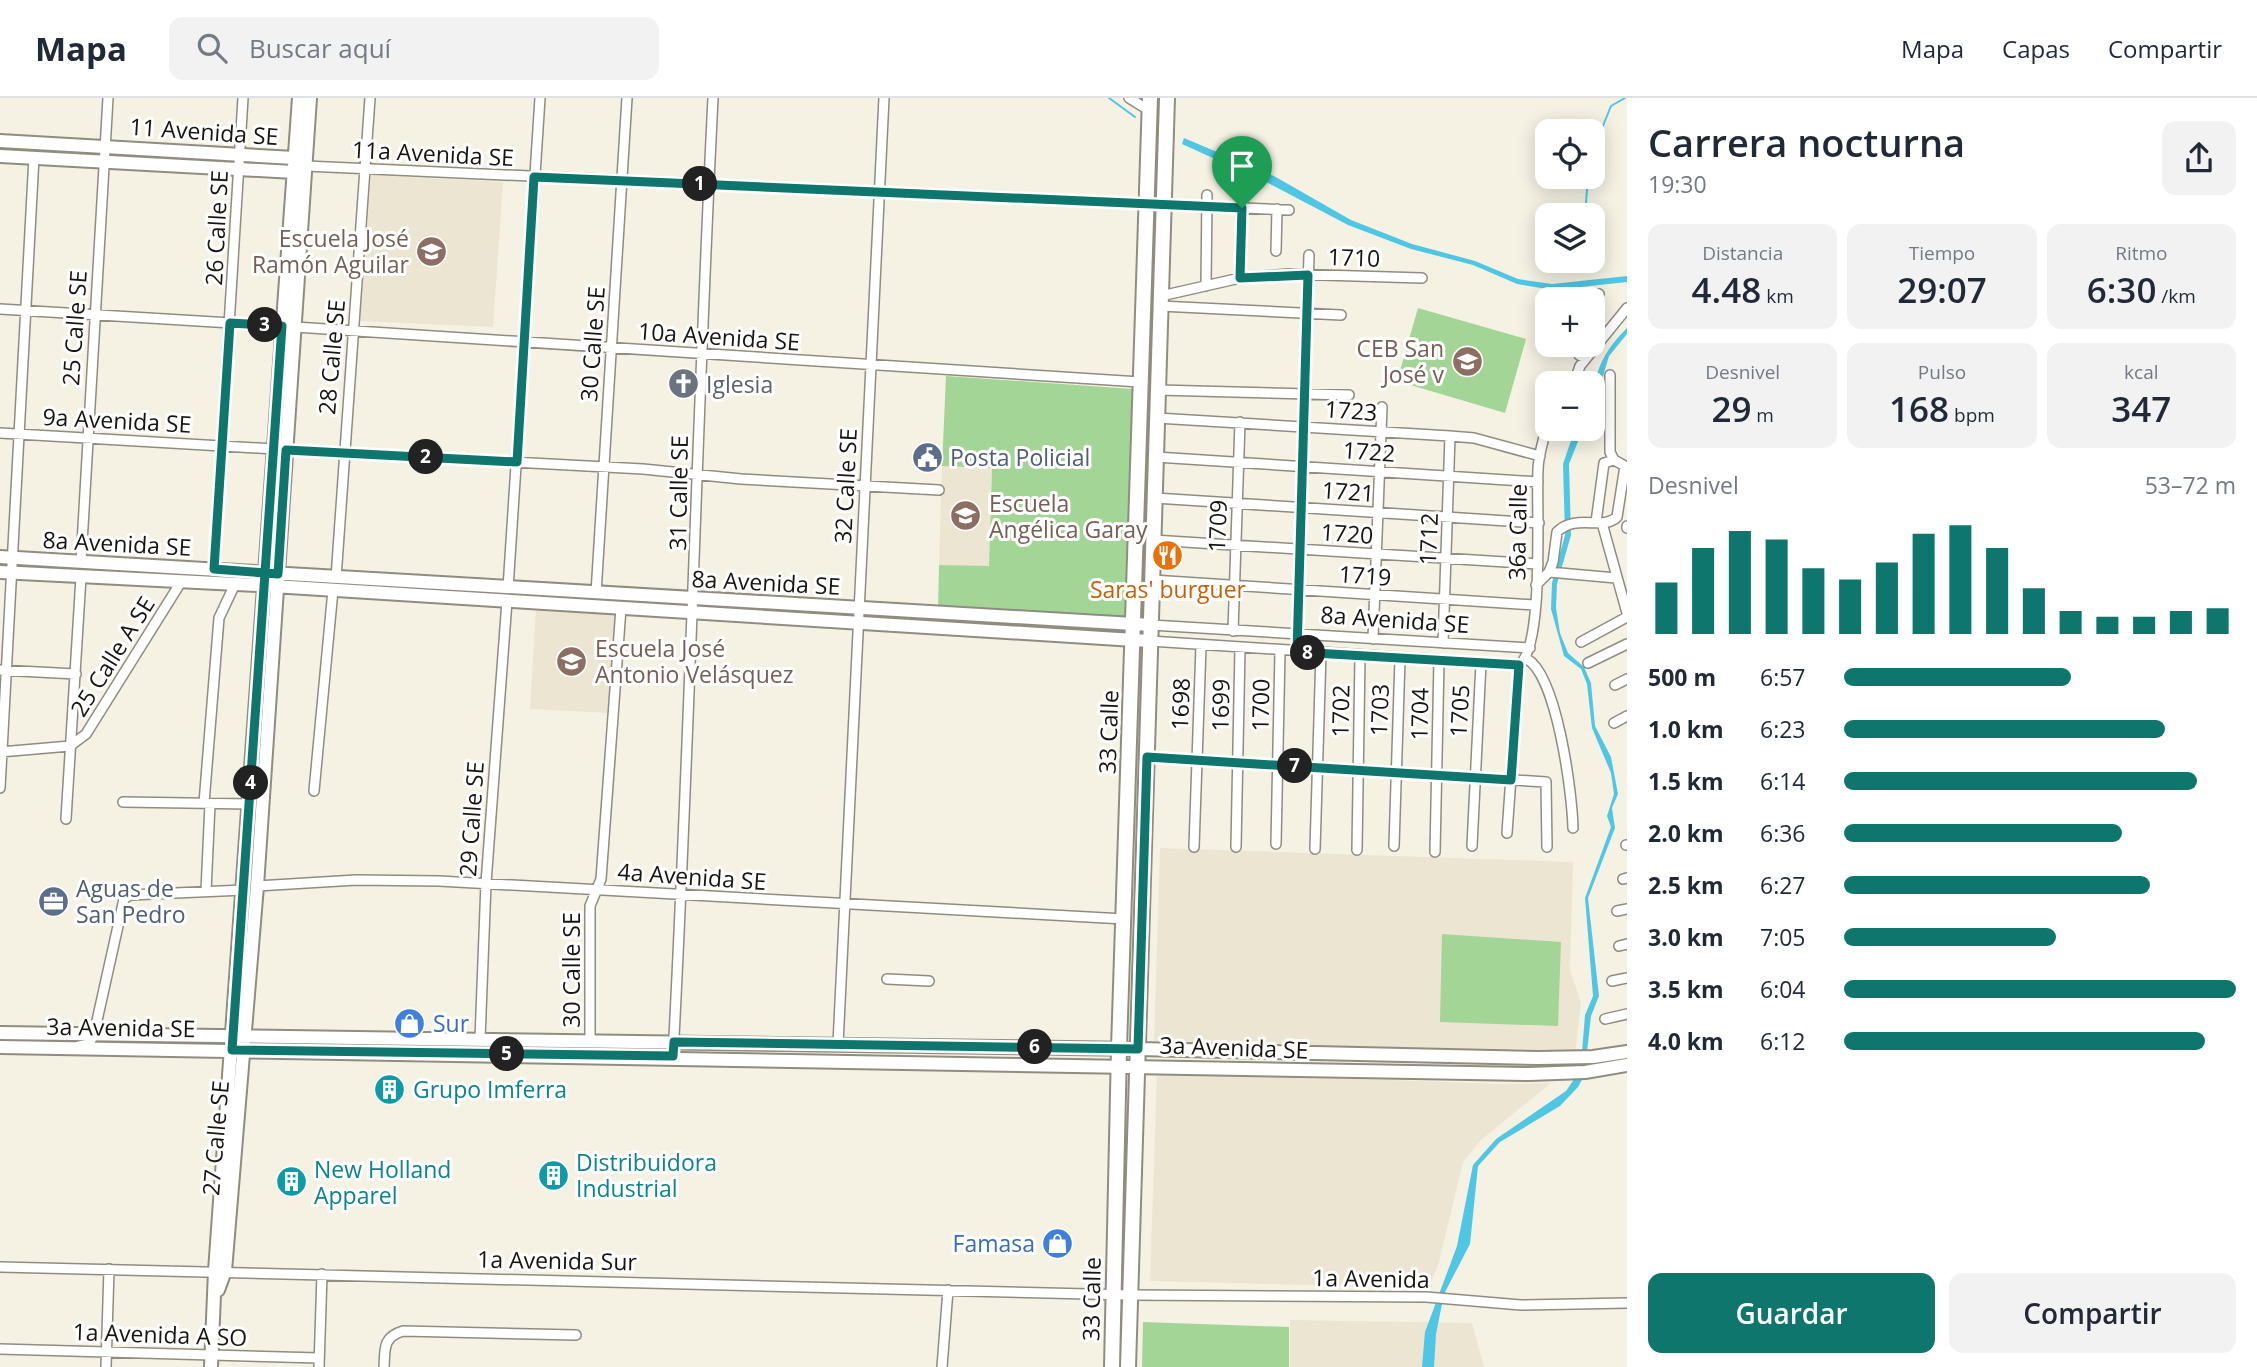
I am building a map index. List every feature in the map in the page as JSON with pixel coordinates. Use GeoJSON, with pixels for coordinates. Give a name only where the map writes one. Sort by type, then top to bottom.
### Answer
{"type":"FeatureCollection","features":[{"type":"Feature","properties":{"kind":"main road"},"geometry":{"type":"LineString","coordinates":[[295,158],[299,98]]}},
{"type":"Feature","properties":{"kind":"main road","name":"27 Calle SE"},"geometry":{"type":"LineString","coordinates":[[211,1362],[214,1300],[220,1271],[238,1050],[300,169],[310,98]]}},
{"type":"Feature","properties":{"kind":"main road","name":"33 Calle"},"geometry":{"type":"LineString","coordinates":[[1128,1367],[1167,98]]}},
{"type":"Feature","properties":{"kind":"main road","name":"33 Calle"},"geometry":{"type":"LineString","coordinates":[[1112,1367],[1119,1048],[1150,104]]}},
{"type":"Feature","properties":{"kind":"main road","name":"11 Avenida SE"},"geometry":{"type":"LineString","coordinates":[[0,141],[295,158],[300,169],[239,169],[0,156]]}},
{"type":"Feature","properties":{"kind":"main road","name":"8a Avenida SE"},"geometry":{"type":"LineString","coordinates":[[6,558],[214,569],[271,580],[508,594],[621,608],[1150,642]]}},
{"type":"Feature","properties":{"kind":"main road","name":"8a Avenida SE"},"geometry":{"type":"LineString","coordinates":[[5,573],[235,584],[271,580]]}},
{"type":"Feature","properties":{"kind":"main road","name":"27 Calle SE"},"geometry":{"type":"LineString","coordinates":[[250,888],[250,804],[271,580]]}},
{"type":"Feature","properties":{"kind":"main road","name":"8a Avenida SE"},"geometry":{"type":"LineString","coordinates":[[508,594],[596,593],[1151,625]]}},
{"type":"Feature","properties":{"kind":"main road","name":"3a Avenida SE"},"geometry":{"type":"LineString","coordinates":[[0,1033],[1119,1048],[1538,1058],[1593,1057],[1627,1052]]}},
{"type":"Feature","properties":{"kind":"main road","name":"3a Avenida SE"},"geometry":{"type":"LineString","coordinates":[[0,1047],[673,1056],[1562,1074],[1627,1065]]}},
{"type":"Feature","properties":{"kind":"street","name":"25 Calle SE"},"geometry":{"type":"LineString","coordinates":[[80,561],[108,98]]}},
{"type":"Feature","properties":{"kind":"street","name":"26 Calle SE"},"geometry":{"type":"LineString","coordinates":[[214,569],[243,98]]}},
{"type":"Feature","properties":{"kind":"street","name":"28 Calle SE"},"geometry":{"type":"LineString","coordinates":[[314,791],[335,584],[370,98]]}},
{"type":"Feature","properties":{"kind":"street","name":"29 Calle SE"},"geometry":{"type":"LineString","coordinates":[[480,1039],[486,883],[508,594],[540,98]]}},
{"type":"Feature","properties":{"kind":"street","name":"30 Calle SE"},"geometry":{"type":"LineString","coordinates":[[596,593],[627,98]]}},
{"type":"Feature","properties":{"kind":"street","name":"31 Calle SE"},"geometry":{"type":"LineString","coordinates":[[673,1056],[695,599],[701,354],[713,98]]}},
{"type":"Feature","properties":{"kind":"street","name":"32 Calle SE"},"geometry":{"type":"LineString","coordinates":[[838,1044],[847,905],[858,608],[884,98]]}},
{"type":"Feature","properties":{"kind":"street"},"geometry":{"type":"LineString","coordinates":[[1129,98],[1150,104]]}},
{"type":"Feature","properties":{"kind":"street"},"geometry":{"type":"LineString","coordinates":[[0,788],[5,573],[17,433],[34,157]]}},
{"type":"Feature","properties":{"kind":"street","name":"11a Avenida SE"},"geometry":{"type":"LineString","coordinates":[[300,169],[365,169],[1146,205]]}},
{"type":"Feature","properties":{"kind":"street"},"geometry":{"type":"LineString","coordinates":[[1206,286],[1207,195]]}},
{"type":"Feature","properties":{"kind":"street"},"geometry":{"type":"LineString","coordinates":[[1146,205],[1289,210]]}},
{"type":"Feature","properties":{"kind":"street"},"geometry":{"type":"LineString","coordinates":[[1240,278],[1242,208]]}},
{"type":"Feature","properties":{"kind":"street"},"geometry":{"type":"LineString","coordinates":[[1276,251],[1277,209]]}},
{"type":"Feature","properties":{"kind":"street"},"geometry":{"type":"LineString","coordinates":[[1297,652],[1309,255]]}},
{"type":"Feature","properties":{"kind":"street","name":"1710"},"geometry":{"type":"LineString","coordinates":[[1161,301],[1240,278],[1308,275],[1422,278]]}},
{"type":"Feature","properties":{"kind":"street"},"geometry":{"type":"LineString","coordinates":[[1161,301],[1307,315],[1341,314]]}},
{"type":"Feature","properties":{"kind":"street"},"geometry":{"type":"LineString","coordinates":[[1580,371],[1586,358],[1627,308]]}},
{"type":"Feature","properties":{"kind":"street","name":"10a Avenida SE"},"geometry":{"type":"LineString","coordinates":[[0,309],[1140,382]]}},
{"type":"Feature","properties":{"kind":"street"},"geometry":{"type":"LineString","coordinates":[[1610,375],[1610,452],[1614,460]]}},
{"type":"Feature","properties":{"kind":"street"},"geometry":{"type":"LineString","coordinates":[[1158,390],[1349,395]]}},
{"type":"Feature","properties":{"kind":"street"},"geometry":{"type":"LineString","coordinates":[[1373,639],[1382,407]]}},
{"type":"Feature","properties":{"kind":"street","name":"1723"},"geometry":{"type":"LineString","coordinates":[[1157,418],[1450,436],[1540,456]]}},
{"type":"Feature","properties":{"kind":"street","name":"1709"},"geometry":{"type":"LineString","coordinates":[[1233,631],[1240,422]]}},
{"type":"Feature","properties":{"kind":"street","name":"9a Avenida SE"},"geometry":{"type":"LineString","coordinates":[[0,433],[603,467],[864,486]]}},
{"type":"Feature","properties":{"kind":"street","name":"1712"},"geometry":{"type":"LineString","coordinates":[[1443,643],[1450,436]]}},
{"type":"Feature","properties":{"kind":"street","name":"36a Calle"},"geometry":{"type":"LineString","coordinates":[[1507,833],[1523,662],[1530,648],[1538,564],[1538,482],[1543,441]]}},
{"type":"Feature","properties":{"kind":"street","name":"1722"},"geometry":{"type":"LineString","coordinates":[[1156,457],[1538,482]]}},
{"type":"Feature","properties":{"kind":"street"},"geometry":{"type":"LineString","coordinates":[[1554,574],[1557,532],[1580,521],[1599,522],[1616,517],[1625,474],[1624,462],[1614,460],[1604,463],[1599,522],[1627,615],[1581,642]]}},
{"type":"Feature","properties":{"kind":"street"},"geometry":{"type":"LineString","coordinates":[[864,486],[939,491]]}},
{"type":"Feature","properties":{"kind":"street","name":"1721"},"geometry":{"type":"LineString","coordinates":[[1155,498],[1539,523]]}},
{"type":"Feature","properties":{"kind":"street","name":"1720"},"geometry":{"type":"LineString","coordinates":[[1153,540],[1538,564]]}},
{"type":"Feature","properties":{"kind":"street"},"geometry":{"type":"LineString","coordinates":[[1536,585],[1554,574],[1616,579]]}},
{"type":"Feature","properties":{"kind":"street"},"geometry":{"type":"LineString","coordinates":[[66,819],[80,577]]}},
{"type":"Feature","properties":{"kind":"street","name":"1719"},"geometry":{"type":"LineString","coordinates":[[1152,579],[1534,605]]}},
{"type":"Feature","properties":{"kind":"street","name":"25 Calle A SE"},"geometry":{"type":"LineString","coordinates":[[70,746],[86,734],[181,582]]}},
{"type":"Feature","properties":{"kind":"street"},"geometry":{"type":"LineString","coordinates":[[206,891],[207,804],[219,618],[235,584]]}},
{"type":"Feature","properties":{"kind":"street","name":"30 Calle SE"},"geometry":{"type":"LineString","coordinates":[[590,1041],[590,906],[601,879],[621,608]]}},
{"type":"Feature","properties":{"kind":"street","name":"8a Avenida SE"},"geometry":{"type":"LineString","coordinates":[[1151,625],[1530,648]]}},
{"type":"Feature","properties":{"kind":"street","name":"8a Avenida SE"},"geometry":{"type":"LineString","coordinates":[[1150,642],[1400,659],[1523,662]]}},
{"type":"Feature","properties":{"kind":"street"},"geometry":{"type":"LineString","coordinates":[[1588,663],[1627,644]]}},
{"type":"Feature","properties":{"kind":"street","name":"1698"},"geometry":{"type":"LineString","coordinates":[[1195,847],[1201,646]]}},
{"type":"Feature","properties":{"kind":"street","name":"1699"},"geometry":{"type":"LineString","coordinates":[[1236,847],[1240,648]]}},
{"type":"Feature","properties":{"kind":"street","name":"1700"},"geometry":{"type":"LineString","coordinates":[[1276,844],[1280,651]]}},
{"type":"Feature","properties":{"kind":"street"},"geometry":{"type":"LineString","coordinates":[[1315,849],[1321,653]]}},
{"type":"Feature","properties":{"kind":"street","name":"1702"},"geometry":{"type":"LineString","coordinates":[[1357,850],[1360,656]]}},
{"type":"Feature","properties":{"kind":"street","name":"1703"},"geometry":{"type":"LineString","coordinates":[[1394,846],[1400,659]]}},
{"type":"Feature","properties":{"kind":"street","name":"1704"},"geometry":{"type":"LineString","coordinates":[[1435,852],[1439,661]]}},
{"type":"Feature","properties":{"kind":"street"},"geometry":{"type":"LineString","coordinates":[[1523,662],[1538,665],[1552,704],[1568,773],[1573,828]]}},
{"type":"Feature","properties":{"kind":"street","name":"1705"},"geometry":{"type":"LineString","coordinates":[[1472,846],[1481,663]]}},
{"type":"Feature","properties":{"kind":"street"},"geometry":{"type":"LineString","coordinates":[[2,670],[76,674]]}},
{"type":"Feature","properties":{"kind":"street"},"geometry":{"type":"LineString","coordinates":[[1615,685],[1627,679]]}},
{"type":"Feature","properties":{"kind":"street"},"geometry":{"type":"LineString","coordinates":[[1614,723],[1627,716]]}},
{"type":"Feature","properties":{"kind":"street"},"geometry":{"type":"LineString","coordinates":[[1,752],[70,746]]}},
{"type":"Feature","properties":{"kind":"street"},"geometry":{"type":"LineString","coordinates":[[1147,757],[1546,782],[1547,848]]}},
{"type":"Feature","properties":{"kind":"street"},"geometry":{"type":"LineString","coordinates":[[123,802],[250,804]]}},
{"type":"Feature","properties":{"kind":"street","name":"4a Avenida SE"},"geometry":{"type":"LineString","coordinates":[[94,1034],[124,899],[130,895],[360,880],[486,883],[1124,919]]}},
{"type":"Feature","properties":{"kind":"street"},"geometry":{"type":"LineString","coordinates":[[1612,981],[1627,978]]}},
{"type":"Feature","properties":{"kind":"street"},"geometry":{"type":"LineString","coordinates":[[887,979],[929,981]]}},
{"type":"Feature","properties":{"kind":"street"},"geometry":{"type":"LineString","coordinates":[[1605,1019],[1627,1014]]}},
{"type":"Feature","properties":{"kind":"street"},"geometry":{"type":"LineString","coordinates":[[74,1048],[89,1044],[94,1034]]}},
{"type":"Feature","properties":{"kind":"street","name":"1a Avenida Sur"},"geometry":{"type":"LineString","coordinates":[[0,1267],[1114,1294]]}},
{"type":"Feature","properties":{"kind":"street"},"geometry":{"type":"LineString","coordinates":[[106,1367],[108,1269]]}},
{"type":"Feature","properties":{"kind":"street"},"geometry":{"type":"LineString","coordinates":[[319,1362],[322,1274]]}},
{"type":"Feature","properties":{"kind":"street"},"geometry":{"type":"LineString","coordinates":[[942,1367],[948,1290]]}},
{"type":"Feature","properties":{"kind":"street","name":"1a Avenida"},"geometry":{"type":"LineString","coordinates":[[1114,1294],[1426,1297],[1521,1305],[1627,1303]]}},
{"type":"Feature","properties":{"kind":"street"},"geometry":{"type":"LineString","coordinates":[[384,1367],[385,1341],[388,1336],[413,1330],[576,1335]]}},
{"type":"Feature","properties":{"kind":"street","name":"1a Avenida A SO"},"geometry":{"type":"LineString","coordinates":[[0,1349],[106,1352],[211,1362],[319,1362]]}},
{"type":"Feature","properties":{"kind":"shaded area","name":"Escuela José Ramón Aguilar"},"geometry":{"type":"Polygon","coordinates":[[[371,175],[503,182],[493,327],[360,321],[371,175]]]}},
{"type":"Feature","properties":{"kind":"shaded area","name":"Escuela Angélica Garay"},"geometry":{"type":"Polygon","coordinates":[[[942,466],[992,467],[989,567],[939,565],[942,466]]]}},
{"type":"Feature","properties":{"kind":"shaded area","name":"Escuela José Antonio Velásquez"},"geometry":{"type":"Polygon","coordinates":[[[536,608],[615,614],[609,713],[530,709],[536,608]]]}},
{"type":"Feature","properties":{"kind":"shaded area"},"geometry":{"type":"Polygon","coordinates":[[[1160,848],[1573,862],[1570,969],[1581,1003],[1575,1054],[1154,1044],[1160,848]]]}},
{"type":"Feature","properties":{"kind":"shaded area"},"geometry":{"type":"Polygon","coordinates":[[[1157,1072],[1503,1084],[1551,1083],[1481,1140],[1463,1162],[1439,1262],[1429,1288],[1150,1281],[1157,1072]]]}},
{"type":"Feature","properties":{"kind":"shaded area"},"geometry":{"type":"Polygon","coordinates":[[[1290,1320],[1472,1323],[1484,1367],[1290,1367],[1290,1320]]]}},
{"type":"Feature","properties":{"kind":"green space"},"geometry":{"type":"Polygon","coordinates":[[[1418,308],[1526,339],[1505,413],[1397,381],[1418,308]]]}},
{"type":"Feature","properties":{"kind":"green space"},"geometry":{"type":"Polygon","coordinates":[[[946,376],[1133,389],[1128,612],[1121,619],[938,609],[939,565],[989,566],[992,468],[942,466],[946,376]]]}},
{"type":"Feature","properties":{"kind":"green space"},"geometry":{"type":"Polygon","coordinates":[[[1442,934],[1561,942],[1558,1026],[1440,1022],[1442,934]]]}},
{"type":"Feature","properties":{"kind":"green space"},"geometry":{"type":"Polygon","coordinates":[[[1143,1322],[1289,1327],[1289,1367],[1142,1367],[1143,1322]]]}},
{"type":"Feature","properties":{"kind":"water"},"geometry":{"type":"Polygon","coordinates":[[[1184,138],[1274,176],[1351,220],[1412,244],[1475,261],[1518,279],[1552,284],[1627,276],[1627,282],[1581,287],[1535,287],[1517,284],[1473,265],[1411,249],[1348,225],[1270,184],[1182,144],[1184,138]]]}},
{"type":"Feature","properties":{"kind":"water"},"geometry":{"type":"Polygon","coordinates":[[[1627,328],[1627,334],[1609,356],[1605,371],[1598,371],[1600,365],[1611,346],[1627,328]]]}},
{"type":"Feature","properties":{"kind":"water"},"geometry":{"type":"Polygon","coordinates":[[[1571,441],[1578,441],[1569,464],[1571,535],[1557,584],[1556,608],[1560,633],[1568,653],[1584,667],[1591,683],[1595,726],[1611,757],[1618,794],[1612,808],[1615,828],[1588,898],[1599,996],[1591,1016],[1587,1052],[1582,1052],[1585,1015],[1593,996],[1585,898],[1611,827],[1607,816],[1614,794],[1611,773],[1592,728],[1587,684],[1581,669],[1564,656],[1551,609],[1552,583],[1565,535],[1563,464],[1571,441]]]}},
{"type":"Feature","properties":{"kind":"water"},"geometry":{"type":"Polygon","coordinates":[[[1579,1072],[1584,1076],[1578,1087],[1560,1106],[1500,1142],[1478,1166],[1470,1244],[1444,1294],[1436,1334],[1434,1367],[1422,1367],[1425,1332],[1457,1246],[1473,1165],[1496,1139],[1566,1091],[1579,1072]]]}},
{"type":"Feature","properties":{"kind":"waterway"},"geometry":{"type":"LineString","coordinates":[[1109,98],[1135,117]]}},
{"type":"Feature","properties":{"kind":"waterway"},"geometry":{"type":"LineString","coordinates":[[1605,121],[1611,106],[1625,98]]}},
{"type":"Feature","properties":{"kind":"waterway"},"geometry":{"type":"LineString","coordinates":[[1586,203],[1587,189]]}},
{"type":"Feature","properties":{"kind":"place","name":"Escuela José Ramón Aguilar"},"geometry":{"type":"Point","coordinates":[432,251]}},
{"type":"Feature","properties":{"kind":"place","name":"CEB San José v"},"geometry":{"type":"Point","coordinates":[1467,361]}},
{"type":"Feature","properties":{"kind":"place","name":"Iglesia"},"geometry":{"type":"Point","coordinates":[683,384]}},
{"type":"Feature","properties":{"kind":"place","name":"Posta Policial"},"geometry":{"type":"Point","coordinates":[927,457]}},
{"type":"Feature","properties":{"kind":"place","name":"Escuela Angélica Garay"},"geometry":{"type":"Point","coordinates":[966,516]}},
{"type":"Feature","properties":{"kind":"place","name":"Saras' burguer"},"geometry":{"type":"Point","coordinates":[1168,555]}},
{"type":"Feature","properties":{"kind":"place","name":"Escuela José Antonio Velásquez"},"geometry":{"type":"Point","coordinates":[572,661]}},
{"type":"Feature","properties":{"kind":"place","name":"Aguas de San Pedro"},"geometry":{"type":"Point","coordinates":[53,901]}},
{"type":"Feature","properties":{"kind":"place","name":"Sur"},"geometry":{"type":"Point","coordinates":[410,1023]}},
{"type":"Feature","properties":{"kind":"place","name":"Grupo Imferra"},"geometry":{"type":"Point","coordinates":[390,1089]}},
{"type":"Feature","properties":{"kind":"place","name":"Distribuidora Industrial"},"geometry":{"type":"Point","coordinates":[553,1175]}},
{"type":"Feature","properties":{"kind":"place","name":"New Holland Apparel"},"geometry":{"type":"Point","coordinates":[291,1182]}},
{"type":"Feature","properties":{"kind":"place","name":"Famasa"},"geometry":{"type":"Point","coordinates":[1058,1243]}},
{"type":"Feature","properties":{"kind":"route"},"geometry":{"type":"LineString","coordinates":[[1242,208],[534,177],[517,462],[286,450],[278,574],[265,573],[282,326],[230,323],[214,569],[265,573],[232,1050],[673,1056],[674,1042],[1138,1049],[1147,757],[1511,780],[1519,665],[1297,652],[1308,275],[1240,278],[1242,208]]}}]}
